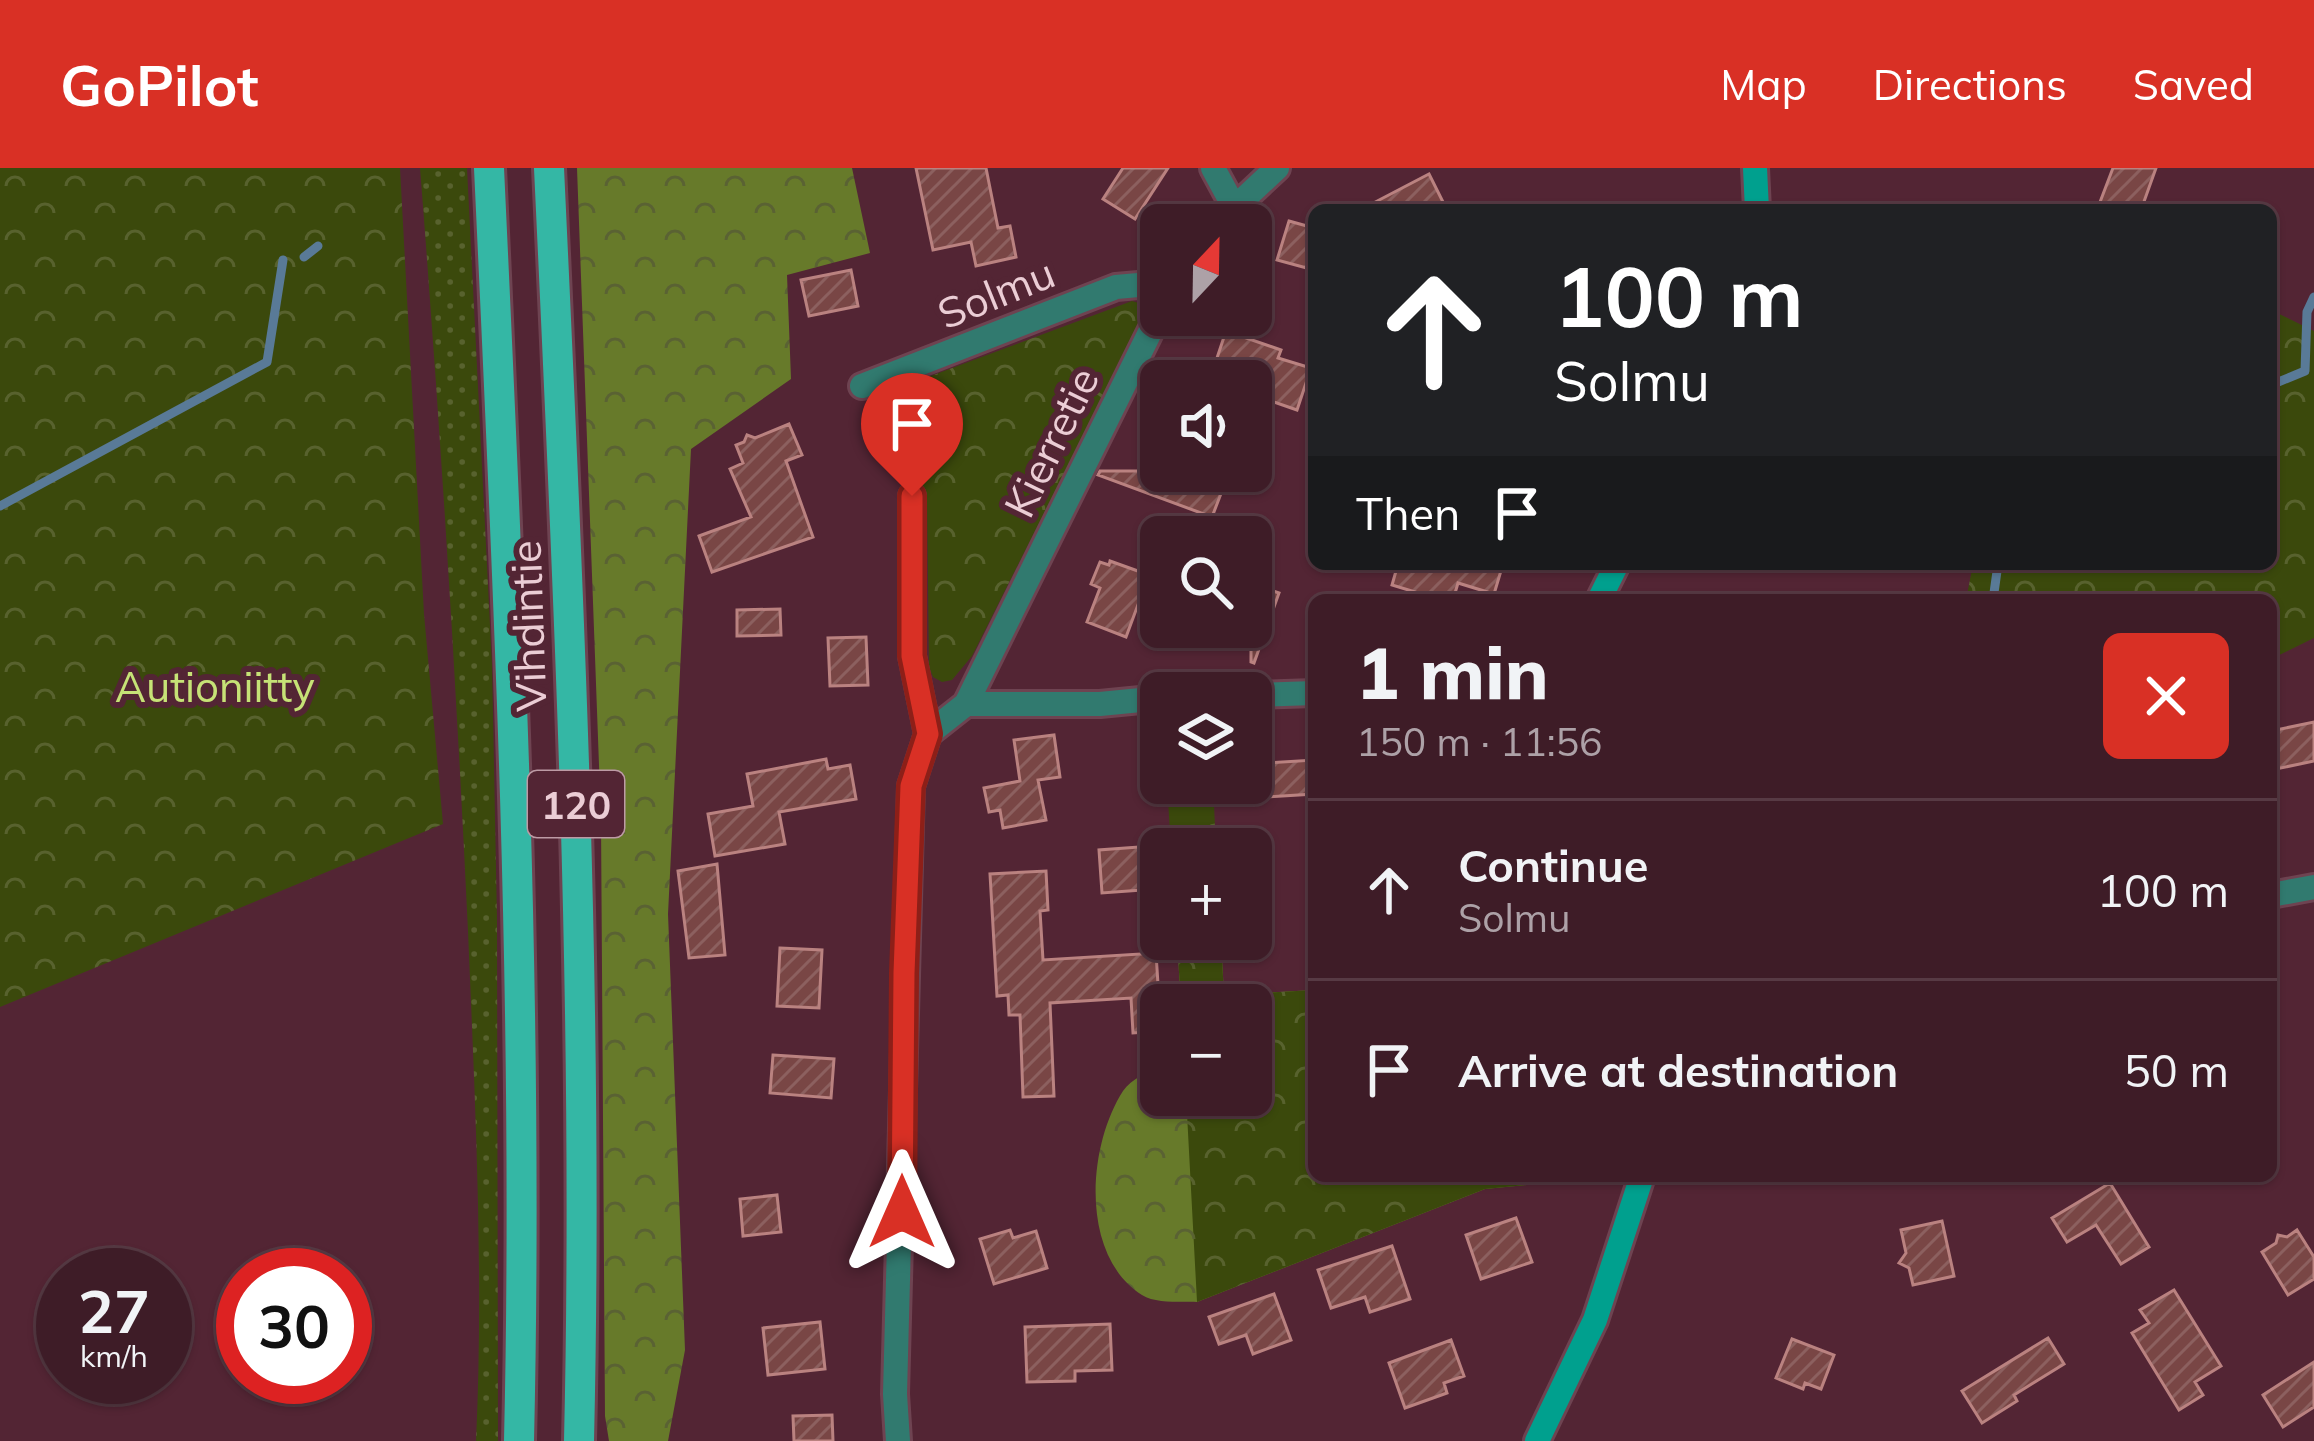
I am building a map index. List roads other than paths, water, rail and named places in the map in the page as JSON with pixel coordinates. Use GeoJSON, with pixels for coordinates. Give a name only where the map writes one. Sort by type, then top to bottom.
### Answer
{"type":"FeatureCollection","features":[{"type":"Feature","properties":{"kind":"main road","name":"Vihdintie"},"geometry":{"type":"LineString","coordinates":[[489,168],[517,868],[519,1441]]}},
{"type":"Feature","properties":{"kind":"main road","name":"Vihdintie"},"geometry":{"type":"LineString","coordinates":[[549,168],[578,865],[579,1441]]}},
{"type":"Feature","properties":{"kind":"street"},"geometry":{"type":"LineString","coordinates":[[1213,168],[1232,204]]}},
{"type":"Feature","properties":{"kind":"street"},"geometry":{"type":"LineString","coordinates":[[1234,204],[1277,168]]}},
{"type":"Feature","properties":{"kind":"street"},"geometry":{"type":"LineString","coordinates":[[1755,168],[1757,204]]}},
{"type":"Feature","properties":{"kind":"street","name":"Solmu"},"geometry":{"type":"LineString","coordinates":[[862,386],[1117,287],[1140,285]]}},
{"type":"Feature","properties":{"kind":"street","name":"Kierretie"},"geometry":{"type":"LineString","coordinates":[[928,734],[966,704],[1148,336]]}},
{"type":"Feature","properties":{"kind":"street"},"geometry":{"type":"LineString","coordinates":[[898,1441],[895,1394],[911,786],[928,734],[912,656],[912,496]]}},
{"type":"Feature","properties":{"kind":"street"},"geometry":{"type":"LineString","coordinates":[[1272,694],[1308,693]]}},
{"type":"Feature","properties":{"kind":"street"},"geometry":{"type":"LineString","coordinates":[[966,704],[1140,700]]}},
{"type":"Feature","properties":{"kind":"street"},"geometry":{"type":"LineString","coordinates":[[2277,894],[2314,887]]}},
{"type":"Feature","properties":{"kind":"street"},"geometry":{"type":"LineString","coordinates":[[1538,1441],[1595,1320],[1640,1182]]}},
{"type":"Feature","properties":{"kind":"waterway"},"geometry":{"type":"LineString","coordinates":[[304,257],[318,246]]}},
{"type":"Feature","properties":{"kind":"waterway"},"geometry":{"type":"LineString","coordinates":[[0,506],[267,362],[283,260]]}},
{"type":"Feature","properties":{"kind":"waterway"},"geometry":{"type":"LineString","coordinates":[[2277,383],[2305,371],[2307,312],[2314,297]]}},
{"type":"Feature","properties":{"kind":"waterway"},"geometry":{"type":"LineString","coordinates":[[1994,594],[1997,570]]}},
{"type":"Feature","properties":{"kind":"park label","name":"Autioniitty"},"geometry":{"type":"Point","coordinates":[215,686]}}]}
